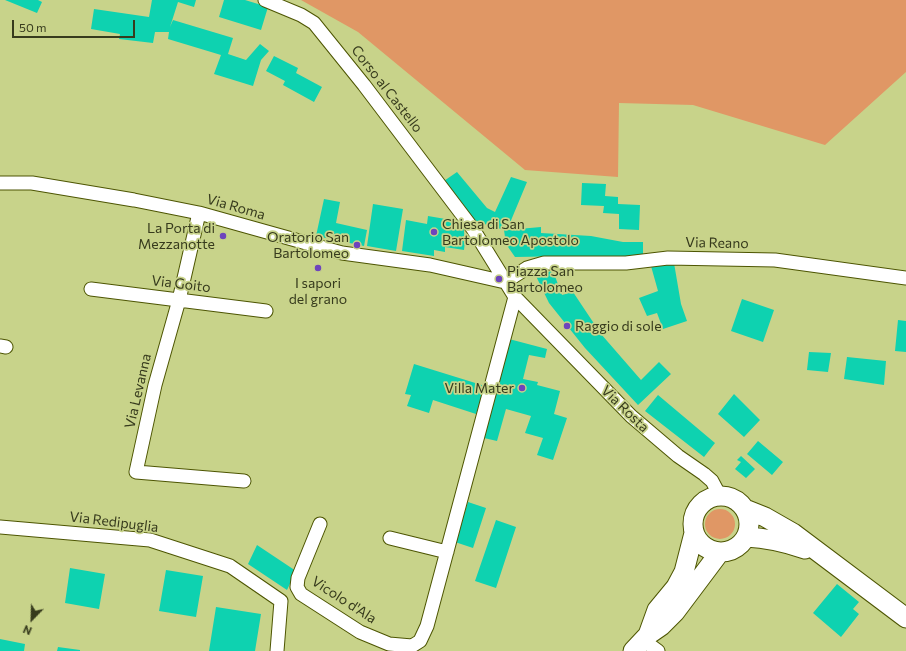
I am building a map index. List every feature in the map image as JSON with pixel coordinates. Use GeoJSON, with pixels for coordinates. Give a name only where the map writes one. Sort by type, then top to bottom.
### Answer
{"type":"FeatureCollection","features":[{"type":"Feature","properties":{"kind":"street","name":"Corso al Castello"},"geometry":{"type":"LineString","coordinates":[[265,0],[301,15],[314,23],[466,220],[506,282]]}},
{"type":"Feature","properties":{"kind":"street","name":"Via Roma"},"geometry":{"type":"LineString","coordinates":[[0,183],[32,183],[199,213],[342,253],[430,265],[506,282]]}},
{"type":"Feature","properties":{"kind":"street","name":"Via Levanna"},"geometry":{"type":"LineString","coordinates":[[199,213],[179,300],[155,385],[136,472],[244,481]]}},
{"type":"Feature","properties":{"kind":"street","name":"Via Reano"},"geometry":{"type":"LineString","coordinates":[[506,282],[527,268],[544,263],[626,263],[668,258],[775,260],[906,278]]}},
{"type":"Feature","properties":{"kind":"street"},"geometry":{"type":"LineString","coordinates":[[506,282],[515,297]]}},
{"type":"Feature","properties":{"kind":"street","name":"Via Goito"},"geometry":{"type":"LineString","coordinates":[[91,290],[266,311]]}},
{"type":"Feature","properties":{"kind":"street","name":"Via Rosta"},"geometry":{"type":"LineString","coordinates":[[515,297],[631,416],[663,444],[712,481],[720,496]]}},
{"type":"Feature","properties":{"kind":"street","name":"Vicolo d'Ala"},"geometry":{"type":"LineString","coordinates":[[320,524],[298,578],[297,587],[302,594],[360,632],[389,644],[412,646],[420,641],[427,626],[515,297]]}},
{"type":"Feature","properties":{"kind":"street"},"geometry":{"type":"LineString","coordinates":[[641,642],[657,610],[676,587],[684,572],[694,533],[693,520],[698,508],[704,501],[720,496],[730,497],[745,509],[764,517],[793,534],[906,618]]}},
{"type":"Feature","properties":{"kind":"street"},"geometry":{"type":"LineString","coordinates":[[694,533],[704,547],[720,552],[735,548],[746,537],[749,528],[745,509]]}},
{"type":"Feature","properties":{"kind":"street","name":"Via Redipuglia"},"geometry":{"type":"LineString","coordinates":[[0,528],[150,540],[230,566],[281,601],[276,651]]}},
{"type":"Feature","properties":{"kind":"street"},"geometry":{"type":"LineString","coordinates":[[746,537],[762,538],[788,543],[820,555]]}},
{"type":"Feature","properties":{"kind":"street"},"geometry":{"type":"LineString","coordinates":[[390,538],[447,552]]}},
{"type":"Feature","properties":{"kind":"street"},"geometry":{"type":"LineString","coordinates":[[641,642],[675,612],[720,552]]}},
{"type":"Feature","properties":{"kind":"street"},"geometry":{"type":"LineString","coordinates":[[641,642],[658,651]]}},
{"type":"Feature","properties":{"kind":"shaded area"},"geometry":{"type":"Polygon","coordinates":[[[301,0],[906,0],[906,72],[825,145],[693,105],[619,103],[618,177],[525,170],[358,32],[301,0]]]}},
{"type":"Feature","properties":{"kind":"shaded area"},"geometry":{"type":"Polygon","coordinates":[[[720,509],[731,513],[735,524],[731,535],[720,539],[709,535],[705,524],[709,513],[720,509]]]}},
{"type":"Feature","properties":{"kind":"building"},"geometry":{"type":"Polygon","coordinates":[[[5,0],[38,0],[42,2],[37,13],[5,0]]]}},
{"type":"Feature","properties":{"kind":"building"},"geometry":{"type":"Polygon","coordinates":[[[152,0],[196,0],[194,7],[178,2],[170,27],[173,20],[233,38],[228,54],[246,60],[260,44],[269,51],[261,60],[253,86],[214,74],[221,55],[168,39],[169,32],[155,32],[153,43],[119,39],[120,34],[91,29],[94,9],[149,17],[152,0]]]}},
{"type":"Feature","properties":{"kind":"building"},"geometry":{"type":"Polygon","coordinates":[[[224,0],[245,0],[268,7],[261,30],[219,17],[224,0]]]}},
{"type":"Feature","properties":{"kind":"building"},"geometry":{"type":"Polygon","coordinates":[[[274,56],[298,68],[296,73],[322,87],[314,102],[283,85],[285,81],[266,71],[274,56]]]}},
{"type":"Feature","properties":{"kind":"building"},"geometry":{"type":"Polygon","coordinates":[[[457,172],[487,208],[495,212],[511,177],[527,182],[507,230],[541,227],[541,233],[591,236],[623,242],[643,242],[643,258],[595,260],[572,256],[515,257],[506,244],[504,230],[468,219],[441,183],[457,172]]]}},
{"type":"Feature","properties":{"kind":"building"},"geometry":{"type":"Polygon","coordinates":[[[582,183],[606,184],[605,196],[618,197],[618,204],[640,205],[639,230],[619,229],[619,214],[603,213],[604,206],[581,205],[582,183]]]}},
{"type":"Feature","properties":{"kind":"building"},"geometry":{"type":"Polygon","coordinates":[[[324,199],[340,202],[336,223],[367,230],[364,246],[316,236],[324,199]]]}},
{"type":"Feature","properties":{"kind":"building"},"geometry":{"type":"Polygon","coordinates":[[[373,204],[403,209],[396,251],[367,246],[373,204]]]}},
{"type":"Feature","properties":{"kind":"building","name":"Chiesa di San Bartolomeo Apostolo"},"geometry":{"type":"Polygon","coordinates":[[[428,216],[463,222],[465,241],[464,250],[445,247],[445,252],[434,250],[434,256],[402,251],[406,220],[427,224],[428,216]]]}},
{"type":"Feature","properties":{"kind":"building"},"geometry":{"type":"Polygon","coordinates":[[[674,263],[681,304],[687,321],[663,329],[657,313],[647,316],[639,298],[658,291],[651,266],[674,263]]]}},
{"type":"Feature","properties":{"kind":"building"},"geometry":{"type":"Polygon","coordinates":[[[553,271],[562,295],[573,292],[601,334],[641,380],[659,362],[671,374],[638,405],[585,348],[549,303],[535,274],[553,271]]]}},
{"type":"Feature","properties":{"kind":"building"},"geometry":{"type":"Polygon","coordinates":[[[742,299],[774,310],[763,342],[731,331],[742,299]]]}},
{"type":"Feature","properties":{"kind":"building"},"geometry":{"type":"Polygon","coordinates":[[[898,320],[906,321],[906,352],[895,351],[898,320]]]}},
{"type":"Feature","properties":{"kind":"building","name":"Villa Mater"},"geometry":{"type":"Polygon","coordinates":[[[509,339],[547,349],[545,358],[529,355],[523,379],[538,382],[537,385],[560,391],[554,414],[567,418],[553,460],[537,455],[543,438],[525,433],[531,416],[506,409],[497,441],[484,438],[509,339]]]}},
{"type":"Feature","properties":{"kind":"building"},"geometry":{"type":"Polygon","coordinates":[[[809,352],[831,353],[828,372],[807,370],[809,352]]]}},
{"type":"Feature","properties":{"kind":"building"},"geometry":{"type":"Polygon","coordinates":[[[847,357],[886,361],[884,385],[844,379],[847,357]]]}},
{"type":"Feature","properties":{"kind":"building"},"geometry":{"type":"Polygon","coordinates":[[[414,364],[485,386],[476,414],[433,400],[429,413],[407,406],[411,395],[405,394],[414,364]]]}},
{"type":"Feature","properties":{"kind":"building"},"geometry":{"type":"Polygon","coordinates":[[[734,394],[760,420],[744,437],[718,414],[734,394]]]}},
{"type":"Feature","properties":{"kind":"building"},"geometry":{"type":"Polygon","coordinates":[[[658,395],[715,443],[704,457],[645,411],[658,395]]]}},
{"type":"Feature","properties":{"kind":"building"},"geometry":{"type":"Polygon","coordinates":[[[758,441],[783,462],[772,475],[747,454],[758,441]]]}},
{"type":"Feature","properties":{"kind":"building"},"geometry":{"type":"Polygon","coordinates":[[[741,456],[755,469],[746,478],[735,469],[741,462],[737,460],[741,456]]]}},
{"type":"Feature","properties":{"kind":"building"},"geometry":{"type":"Polygon","coordinates":[[[468,502],[486,508],[473,548],[455,542],[468,502]]]}},
{"type":"Feature","properties":{"kind":"building"},"geometry":{"type":"Polygon","coordinates":[[[496,520],[516,527],[496,588],[475,581],[496,520]]]}},
{"type":"Feature","properties":{"kind":"building"},"geometry":{"type":"Polygon","coordinates":[[[257,545],[296,571],[287,590],[248,564],[257,545]]]}},
{"type":"Feature","properties":{"kind":"building"},"geometry":{"type":"Polygon","coordinates":[[[70,568],[105,574],[99,609],[65,603],[70,568]]]}},
{"type":"Feature","properties":{"kind":"building"},"geometry":{"type":"Polygon","coordinates":[[[166,570],[203,576],[196,617],[159,611],[166,570]]]}},
{"type":"Feature","properties":{"kind":"building"},"geometry":{"type":"Polygon","coordinates":[[[837,584],[859,602],[853,609],[859,614],[841,637],[813,613],[837,584]]]}},
{"type":"Feature","properties":{"kind":"building"},"geometry":{"type":"Polygon","coordinates":[[[216,607],[261,614],[255,651],[209,651],[216,607]]]}},
{"type":"Feature","properties":{"kind":"building"},"geometry":{"type":"Polygon","coordinates":[[[0,639],[25,644],[24,651],[0,651],[0,639]]]}},
{"type":"Feature","properties":{"kind":"building"},"geometry":{"type":"Polygon","coordinates":[[[58,647],[80,650],[80,651],[57,651],[58,647]]]}},
{"type":"Feature","properties":{"kind":"place","name":"Chiesa di San Bartolomeo Apostolo"},"geometry":{"type":"Point","coordinates":[434,232]}},
{"type":"Feature","properties":{"kind":"place","name":"La Porta di Mezzanotte"},"geometry":{"type":"Point","coordinates":[223,236]}},
{"type":"Feature","properties":{"kind":"place","name":"Oratorio San Bartolomeo"},"geometry":{"type":"Point","coordinates":[357,245]}},
{"type":"Feature","properties":{"kind":"place","name":"I sapori del grano"},"geometry":{"type":"Point","coordinates":[318,268]}},
{"type":"Feature","properties":{"kind":"place","name":"Piazza San Bartolomeo"},"geometry":{"type":"Point","coordinates":[499,279]}},
{"type":"Feature","properties":{"kind":"place","name":"Raggio di sole"},"geometry":{"type":"Point","coordinates":[567,326]}},
{"type":"Feature","properties":{"kind":"place","name":"Villa Mater"},"geometry":{"type":"Point","coordinates":[522,388]}}]}
